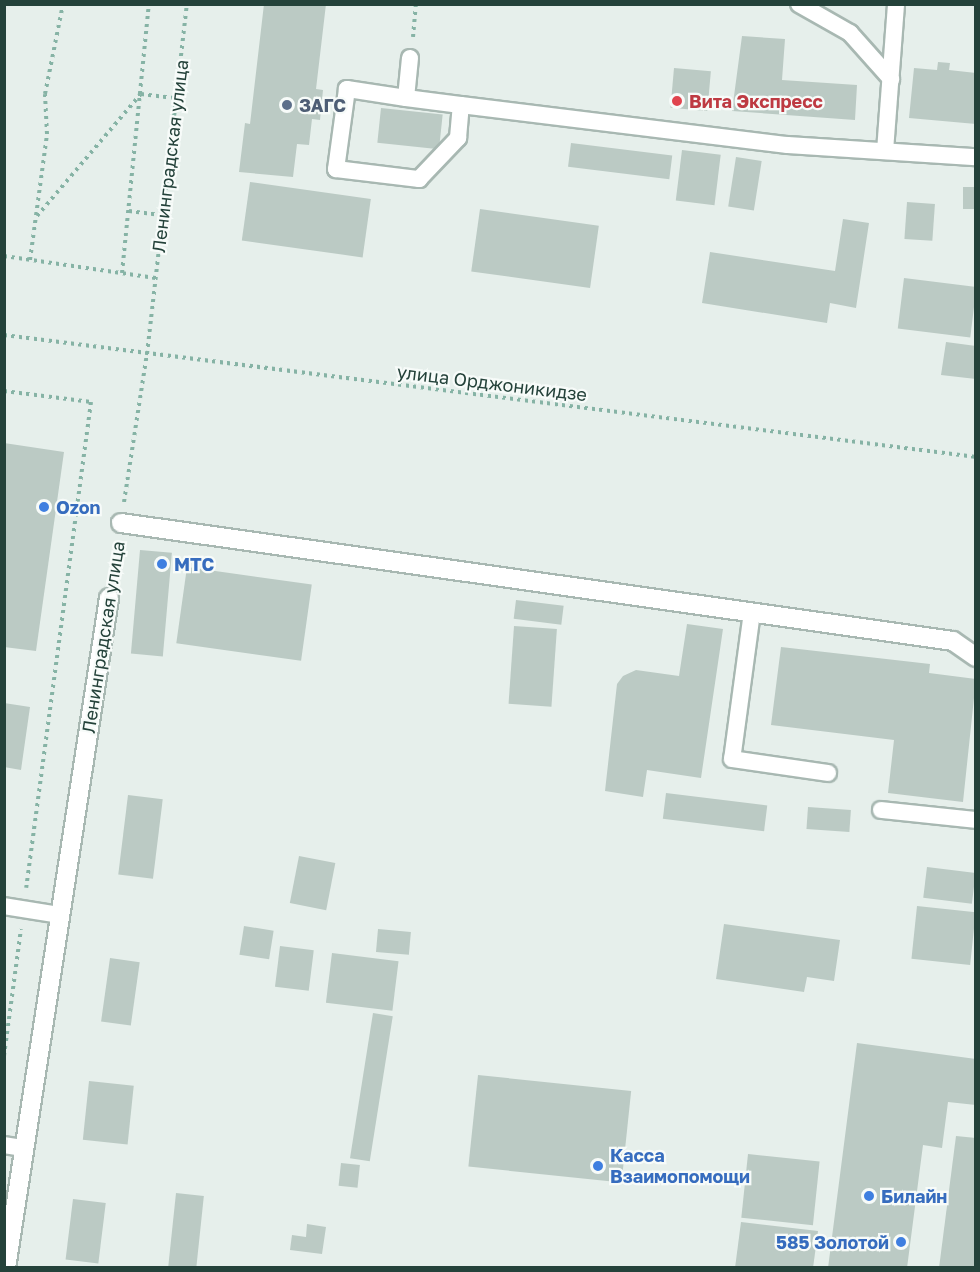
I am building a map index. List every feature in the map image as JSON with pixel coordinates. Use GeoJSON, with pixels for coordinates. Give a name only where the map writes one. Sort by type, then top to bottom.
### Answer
{"type":"FeatureCollection","features":[{"type":"Feature","properties":{"kind":"street"},"geometry":{"type":"LineString","coordinates":[[121,523],[953,641],[975,657]]}},
{"type":"Feature","properties":{"kind":"street","name":"Ленинградская улица"},"geometry":{"type":"LineString","coordinates":[[6,1268],[109,598]]}},
{"type":"Feature","properties":{"kind":"lane"},"geometry":{"type":"LineString","coordinates":[[799,4],[850,33],[891,79]]}},
{"type":"Feature","properties":{"kind":"lane"},"geometry":{"type":"LineString","coordinates":[[885,151],[896,4]]}},
{"type":"Feature","properties":{"kind":"lane"},"geometry":{"type":"LineString","coordinates":[[406,98],[410,58]]}},
{"type":"Feature","properties":{"kind":"lane"},"geometry":{"type":"LineString","coordinates":[[461,105],[458,138],[419,179],[336,169],[347,90],[788,145],[975,157]]}},
{"type":"Feature","properties":{"kind":"lane"},"geometry":{"type":"LineString","coordinates":[[752,612],[732,759],[828,773]]}},
{"type":"Feature","properties":{"kind":"lane"},"geometry":{"type":"LineString","coordinates":[[881,810],[975,820]]}},
{"type":"Feature","properties":{"kind":"lane"},"geometry":{"type":"LineString","coordinates":[[4,906],[60,915]]}},
{"type":"Feature","properties":{"kind":"lane"},"geometry":{"type":"LineString","coordinates":[[4,1145],[24,1148]]}},
{"type":"Feature","properties":{"kind":"path"},"geometry":{"type":"LineString","coordinates":[[30,260],[47,134],[45,94],[63,4]]}},
{"type":"Feature","properties":{"kind":"path"},"geometry":{"type":"LineString","coordinates":[[122,273],[149,4]]}},
{"type":"Feature","properties":{"kind":"path","name":"Ленинградская улица"},"geometry":{"type":"LineString","coordinates":[[109,598],[147,354],[187,4]]}},
{"type":"Feature","properties":{"kind":"path"},"geometry":{"type":"LineString","coordinates":[[410,58],[416,4]]}},
{"type":"Feature","properties":{"kind":"path"},"geometry":{"type":"LineString","coordinates":[[36,216],[141,94]]}},
{"type":"Feature","properties":{"kind":"path"},"geometry":{"type":"LineString","coordinates":[[141,94],[176,98]]}},
{"type":"Feature","properties":{"kind":"path"},"geometry":{"type":"LineString","coordinates":[[129,211],[163,215]]}},
{"type":"Feature","properties":{"kind":"path"},"geometry":{"type":"LineString","coordinates":[[4,256],[156,278]]}},
{"type":"Feature","properties":{"kind":"path","name":"улица Орджоникидзе"},"geometry":{"type":"LineString","coordinates":[[4,335],[975,457]]}},
{"type":"Feature","properties":{"kind":"path"},"geometry":{"type":"LineString","coordinates":[[4,391],[91,402],[4,1056]]}},
{"type":"Feature","properties":{"kind":"building","name":"ЗАГС"},"geometry":{"type":"Polygon","coordinates":[[[264,4],[326,4],[316,89],[323,90],[320,120],[312,119],[309,145],[297,144],[293,177],[239,172],[245,123],[250,124],[264,4]]]}},
{"type":"Feature","properties":{"kind":"building"},"geometry":{"type":"Polygon","coordinates":[[[742,36],[785,39],[782,80],[857,85],[855,120],[732,111],[742,36]]]}},
{"type":"Feature","properties":{"kind":"building"},"geometry":{"type":"Polygon","coordinates":[[[938,62],[950,63],[949,70],[976,73],[976,124],[909,118],[914,68],[937,70],[938,62]]]}},
{"type":"Feature","properties":{"kind":"building"},"geometry":{"type":"Polygon","coordinates":[[[674,68],[711,71],[707,111],[671,108],[674,68]]]}},
{"type":"Feature","properties":{"kind":"building"},"geometry":{"type":"Polygon","coordinates":[[[381,108],[443,114],[439,149],[377,143],[381,108]]]}},
{"type":"Feature","properties":{"kind":"building"},"geometry":{"type":"Polygon","coordinates":[[[571,143],[672,155],[669,179],[568,167],[571,143]]]}},
{"type":"Feature","properties":{"kind":"building"},"geometry":{"type":"Polygon","coordinates":[[[682,150],[721,155],[714,205],[676,201],[682,150]]]}},
{"type":"Feature","properties":{"kind":"building"},"geometry":{"type":"Polygon","coordinates":[[[736,157],[762,161],[754,210],[728,206],[736,157]]]}},
{"type":"Feature","properties":{"kind":"building"},"geometry":{"type":"Polygon","coordinates":[[[250,182],[371,199],[363,257],[242,240],[250,182]]]}},
{"type":"Feature","properties":{"kind":"building"},"geometry":{"type":"Polygon","coordinates":[[[963,187],[976,187],[976,209],[963,209],[963,187]]]}},
{"type":"Feature","properties":{"kind":"building"},"geometry":{"type":"Polygon","coordinates":[[[907,202],[935,204],[932,241],[904,239],[907,202]]]}},
{"type":"Feature","properties":{"kind":"building"},"geometry":{"type":"Polygon","coordinates":[[[480,209],[599,226],[590,288],[471,271],[480,209]]]}},
{"type":"Feature","properties":{"kind":"building"},"geometry":{"type":"Polygon","coordinates":[[[843,219],[869,223],[856,308],[830,303],[827,323],[702,303],[710,252],[835,271],[843,219]]]}},
{"type":"Feature","properties":{"kind":"building"},"geometry":{"type":"Polygon","coordinates":[[[904,278],[976,287],[970,338],[898,329],[904,278]]]}},
{"type":"Feature","properties":{"kind":"building"},"geometry":{"type":"Polygon","coordinates":[[[946,342],[976,346],[976,379],[941,375],[946,342]]]}},
{"type":"Feature","properties":{"kind":"building"},"geometry":{"type":"Polygon","coordinates":[[[4,443],[64,452],[36,651],[4,647],[4,443]]]}},
{"type":"Feature","properties":{"kind":"building"},"geometry":{"type":"Polygon","coordinates":[[[140,550],[172,553],[163,656],[131,654],[140,550]]]}},
{"type":"Feature","properties":{"kind":"building"},"geometry":{"type":"Polygon","coordinates":[[[187,567],[312,585],[301,661],[176,643],[187,567]]]}},
{"type":"Feature","properties":{"kind":"building"},"geometry":{"type":"Polygon","coordinates":[[[516,600],[564,606],[561,625],[514,619],[516,600]]]}},
{"type":"Feature","properties":{"kind":"building"},"geometry":{"type":"Polygon","coordinates":[[[687,624],[723,629],[701,778],[647,770],[643,797],[605,791],[617,684],[623,676],[636,670],[679,676],[687,624]]]}},
{"type":"Feature","properties":{"kind":"building"},"geometry":{"type":"Polygon","coordinates":[[[514,626],[557,629],[551,707],[509,704],[514,626]]]}},
{"type":"Feature","properties":{"kind":"building"},"geometry":{"type":"Polygon","coordinates":[[[781,647],[930,664],[929,673],[976,679],[963,802],[888,793],[894,740],[771,725],[781,647]]]}},
{"type":"Feature","properties":{"kind":"building"},"geometry":{"type":"Polygon","coordinates":[[[4,703],[30,707],[21,770],[4,767],[4,703]]]}},
{"type":"Feature","properties":{"kind":"building"},"geometry":{"type":"Polygon","coordinates":[[[666,793],[767,805],[764,831],[663,819],[666,793]]]}},
{"type":"Feature","properties":{"kind":"building"},"geometry":{"type":"Polygon","coordinates":[[[128,795],[163,799],[153,879],[118,874],[128,795]]]}},
{"type":"Feature","properties":{"kind":"building"},"geometry":{"type":"Polygon","coordinates":[[[808,807],[851,810],[849,832],[806,829],[808,807]]]}},
{"type":"Feature","properties":{"kind":"building"},"geometry":{"type":"Polygon","coordinates":[[[299,856],[335,863],[326,910],[290,903],[299,856]]]}},
{"type":"Feature","properties":{"kind":"building"},"geometry":{"type":"Polygon","coordinates":[[[927,867],[976,873],[972,904],[923,898],[927,867]]]}},
{"type":"Feature","properties":{"kind":"building"},"geometry":{"type":"Polygon","coordinates":[[[917,906],[976,912],[970,965],[911,959],[917,906]]]}},
{"type":"Feature","properties":{"kind":"building"},"geometry":{"type":"Polygon","coordinates":[[[724,924],[840,940],[834,981],[807,977],[804,992],[716,979],[724,924]]]}},
{"type":"Feature","properties":{"kind":"building"},"geometry":{"type":"Polygon","coordinates":[[[244,926],[274,931],[269,959],[239,955],[244,926]]]}},
{"type":"Feature","properties":{"kind":"building"},"geometry":{"type":"Polygon","coordinates":[[[378,929],[411,932],[409,955],[376,952],[378,929]]]}},
{"type":"Feature","properties":{"kind":"building"},"geometry":{"type":"Polygon","coordinates":[[[280,946],[314,950],[309,991],[275,987],[280,946]]]}},
{"type":"Feature","properties":{"kind":"building"},"geometry":{"type":"Polygon","coordinates":[[[332,953],[399,961],[392,1011],[326,1003],[332,953]]]}},
{"type":"Feature","properties":{"kind":"building"},"geometry":{"type":"Polygon","coordinates":[[[110,958],[140,962],[131,1026],[101,1021],[110,958]]]}},
{"type":"Feature","properties":{"kind":"building"},"geometry":{"type":"Polygon","coordinates":[[[373,1013],[393,1016],[370,1161],[350,1158],[373,1013]]]}},
{"type":"Feature","properties":{"kind":"building"},"geometry":{"type":"Polygon","coordinates":[[[857,1043],[976,1059],[976,1105],[948,1102],[942,1148],[923,1145],[907,1268],[828,1268],[857,1043]]]}},
{"type":"Feature","properties":{"kind":"building"},"geometry":{"type":"Polygon","coordinates":[[[478,1075],[631,1091],[622,1183],[468,1166],[478,1075]]]}},
{"type":"Feature","properties":{"kind":"building"},"geometry":{"type":"Polygon","coordinates":[[[89,1081],[134,1086],[128,1144],[83,1140],[89,1081]]]}},
{"type":"Feature","properties":{"kind":"building"},"geometry":{"type":"Polygon","coordinates":[[[956,1136],[976,1138],[976,1268],[939,1268],[956,1136]]]}},
{"type":"Feature","properties":{"kind":"building"},"geometry":{"type":"Polygon","coordinates":[[[748,1154],[820,1162],[813,1225],[741,1218],[748,1154]]]}},
{"type":"Feature","properties":{"kind":"building"},"geometry":{"type":"Polygon","coordinates":[[[341,1163],[360,1165],[357,1188],[339,1186],[341,1163]]]}},
{"type":"Feature","properties":{"kind":"building"},"geometry":{"type":"Polygon","coordinates":[[[176,1193],[204,1196],[196,1268],[168,1268],[176,1193]]]}},
{"type":"Feature","properties":{"kind":"building"},"geometry":{"type":"Polygon","coordinates":[[[73,1199],[106,1203],[98,1264],[66,1260],[73,1199]]]}},
{"type":"Feature","properties":{"kind":"building"},"geometry":{"type":"Polygon","coordinates":[[[741,1222],[818,1231],[813,1268],[735,1268],[741,1222]]]}},
{"type":"Feature","properties":{"kind":"building"},"geometry":{"type":"Polygon","coordinates":[[[307,1224],[326,1227],[322,1254],[290,1250],[292,1235],[306,1237],[307,1224]]]}},
{"type":"Feature","properties":{"kind":"place","name":"Вита Экспресс"},"geometry":{"type":"Point","coordinates":[677,101]}},
{"type":"Feature","properties":{"kind":"place","name":"ЗАГС"},"geometry":{"type":"Point","coordinates":[287,105]}},
{"type":"Feature","properties":{"kind":"place","name":"Ozon"},"geometry":{"type":"Point","coordinates":[44,507]}},
{"type":"Feature","properties":{"kind":"place","name":"МТС"},"geometry":{"type":"Point","coordinates":[162,564]}},
{"type":"Feature","properties":{"kind":"place","name":"Касса Взаимопомощи"},"geometry":{"type":"Point","coordinates":[598,1166]}},
{"type":"Feature","properties":{"kind":"place","name":"Билайн"},"geometry":{"type":"Point","coordinates":[869,1196]}},
{"type":"Feature","properties":{"kind":"place","name":"585 Золотой"},"geometry":{"type":"Point","coordinates":[901,1242]}}]}
